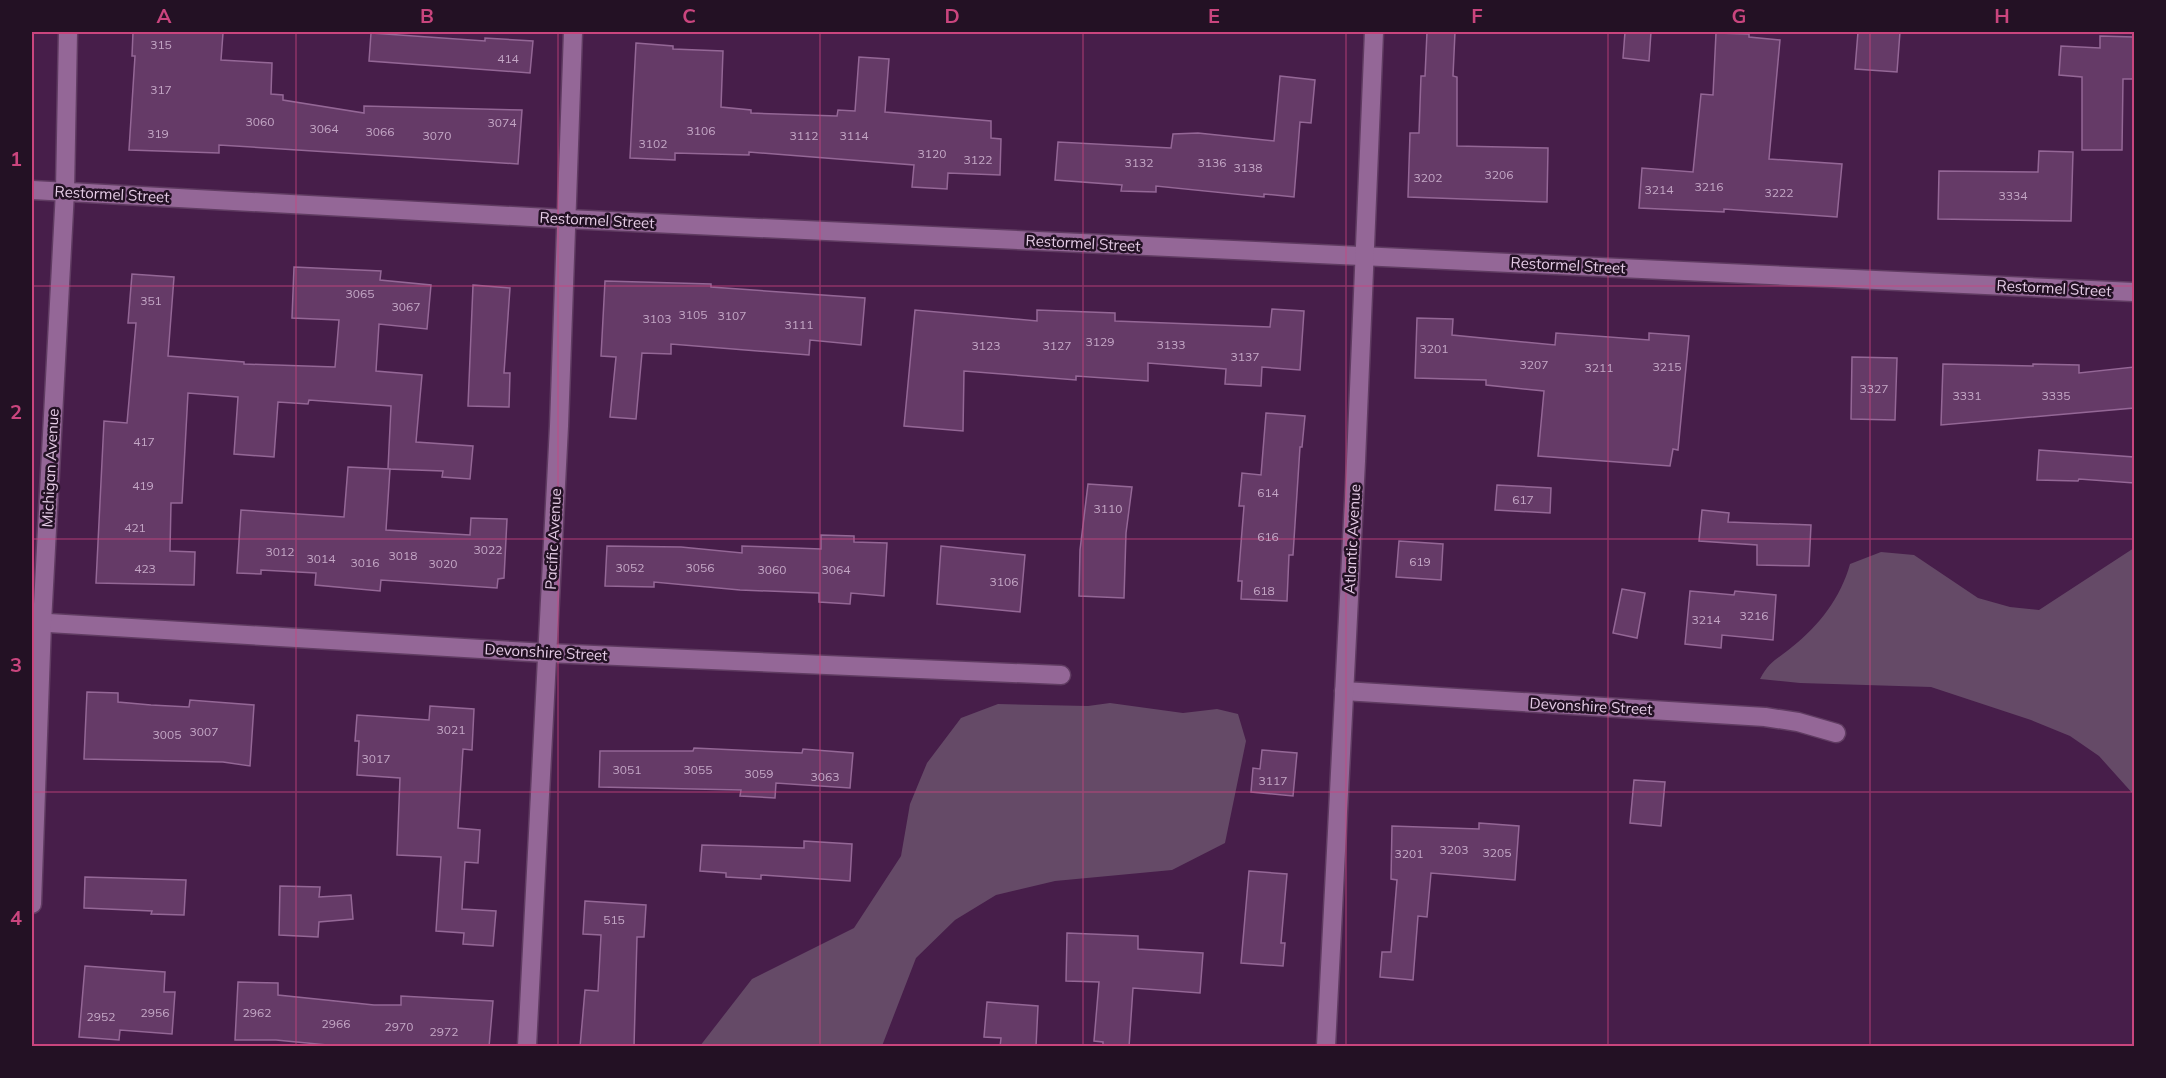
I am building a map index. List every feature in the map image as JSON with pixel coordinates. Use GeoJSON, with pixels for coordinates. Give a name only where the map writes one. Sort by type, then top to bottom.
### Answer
{"type":"FeatureCollection","features":[{"type":"Feature","properties":{"kind":"street","name":"Michigan Avenue"},"geometry":{"type":"LineString","coordinates":[[32,904],[37,622],[64,191],[68,32]]}},
{"type":"Feature","properties":{"kind":"street","name":"Pacific Avenue"},"geometry":{"type":"LineString","coordinates":[[527,1047],[567,219],[573,32]]}},
{"type":"Feature","properties":{"kind":"street","name":"Atlantic Avenue"},"geometry":{"type":"LineString","coordinates":[[1326,1047],[1374,32]]}},
{"type":"Feature","properties":{"kind":"street","name":"Restormel Street"},"geometry":{"type":"LineString","coordinates":[[32,190],[567,219],[2134,292]]}},
{"type":"Feature","properties":{"kind":"street","name":"Devonshire Street"},"geometry":{"type":"LineString","coordinates":[[37,622],[547,653],[1061,675]]}},
{"type":"Feature","properties":{"kind":"street","name":"Devonshire Street"},"geometry":{"type":"LineString","coordinates":[[1344,691],[1765,717],[1798,722],[1836,733]]}},
{"type":"Feature","properties":{"kind":"shaded area"},"geometry":{"type":"Polygon","coordinates":[[[2134,548],[2134,795],[2099,756],[2070,736],[2031,720],[1931,687],[1800,683],[1760,679],[1771,664],[1802,639],[1828,610],[1841,588],[1850,564],[1881,552],[1914,555],[1978,598],[2010,607],[2039,610],[2134,548]]]}},
{"type":"Feature","properties":{"kind":"shaded area"},"geometry":{"type":"Polygon","coordinates":[[[1110,703],[1183,713],[1217,709],[1238,714],[1246,741],[1225,843],[1172,870],[1055,881],[996,895],[955,920],[916,958],[882,1046],[700,1046],[752,979],[854,928],[901,856],[910,804],[927,763],[961,718],[998,704],[1088,706],[1110,703]]]}},
{"type":"Feature","properties":{"kind":"building"},"geometry":{"type":"Polygon","coordinates":[[[133,32],[223,33],[221,60],[272,63],[271,94],[283,95],[283,100],[364,113],[364,106],[522,110],[518,164],[219,145],[219,153],[129,150],[135,56],[132,56],[133,32]]]}},
{"type":"Feature","properties":{"kind":"building"},"geometry":{"type":"Polygon","coordinates":[[[1427,32],[1455,32],[1453,76],[1457,77],[1457,146],[1548,148],[1547,202],[1408,197],[1410,133],[1419,133],[1421,76],[1425,76],[1427,32]]]}},
{"type":"Feature","properties":{"kind":"building"},"geometry":{"type":"Polygon","coordinates":[[[1625,32],[1651,32],[1649,61],[1623,58],[1625,32]]]}},
{"type":"Feature","properties":{"kind":"building"},"geometry":{"type":"Polygon","coordinates":[[[1858,32],[1900,32],[1897,72],[1855,69],[1858,32]]]}},
{"type":"Feature","properties":{"kind":"building"},"geometry":{"type":"Polygon","coordinates":[[[371,33],[485,41],[485,38],[533,41],[530,73],[369,61],[371,33]]]}},
{"type":"Feature","properties":{"kind":"building"},"geometry":{"type":"Polygon","coordinates":[[[1716,33],[1749,34],[1749,37],[1780,40],[1769,159],[1842,164],[1837,217],[1724,209],[1724,212],[1639,208],[1642,168],[1693,172],[1701,94],[1713,95],[1716,33]]]}},
{"type":"Feature","properties":{"kind":"building"},"geometry":{"type":"Polygon","coordinates":[[[2100,36],[2134,37],[2134,79],[2123,79],[2122,150],[2082,150],[2082,77],[2059,75],[2061,46],[2100,48],[2100,36]]]}},
{"type":"Feature","properties":{"kind":"building"},"geometry":{"type":"Polygon","coordinates":[[[636,43],[673,46],[673,49],[723,51],[721,107],[751,110],[751,113],[837,116],[838,110],[855,111],[859,57],[889,59],[885,112],[991,121],[991,138],[1001,139],[1000,175],[948,173],[947,189],[912,187],[914,165],[749,152],[749,155],[675,153],[675,160],[630,158],[636,43]]]}},
{"type":"Feature","properties":{"kind":"building"},"geometry":{"type":"Polygon","coordinates":[[[1280,76],[1315,80],[1311,123],[1300,122],[1294,197],[1264,194],[1264,197],[1156,186],[1156,192],[1121,191],[1122,185],[1055,180],[1058,142],[1171,148],[1173,134],[1198,133],[1274,141],[1280,76]]]}},
{"type":"Feature","properties":{"kind":"building"},"geometry":{"type":"Polygon","coordinates":[[[2039,151],[2073,152],[2071,221],[1938,219],[1939,171],[2038,172],[2039,151]]]}},
{"type":"Feature","properties":{"kind":"building"},"geometry":{"type":"Polygon","coordinates":[[[294,267],[381,271],[380,280],[431,285],[427,329],[379,324],[376,371],[422,375],[416,442],[473,446],[470,479],[442,477],[443,471],[388,469],[391,406],[309,400],[308,404],[278,402],[274,457],[234,454],[238,397],[188,393],[182,503],[171,503],[170,551],[195,552],[194,585],[96,583],[104,421],[127,423],[136,323],[128,323],[132,274],[174,277],[168,356],[244,362],[244,364],[335,367],[339,320],[292,318],[294,267]]]}},
{"type":"Feature","properties":{"kind":"building"},"geometry":{"type":"Polygon","coordinates":[[[605,281],[711,284],[711,287],[865,298],[861,345],[810,340],[809,355],[671,344],[671,354],[642,353],[636,419],[610,417],[616,357],[601,356],[605,281]]]}},
{"type":"Feature","properties":{"kind":"building"},"geometry":{"type":"Polygon","coordinates":[[[473,285],[510,288],[504,373],[510,373],[509,407],[468,406],[473,285]]]}},
{"type":"Feature","properties":{"kind":"building"},"geometry":{"type":"Polygon","coordinates":[[[1272,309],[1304,311],[1300,370],[1262,367],[1261,386],[1225,384],[1226,369],[1148,363],[1148,381],[1076,376],[1076,380],[964,371],[963,431],[904,426],[915,310],[1037,321],[1037,310],[1115,313],[1115,321],[1270,327],[1272,309]]]}},
{"type":"Feature","properties":{"kind":"building"},"geometry":{"type":"Polygon","coordinates":[[[1417,318],[1453,319],[1452,335],[1555,345],[1556,333],[1649,340],[1649,333],[1689,336],[1678,450],[1673,449],[1670,466],[1538,456],[1544,391],[1486,385],[1486,380],[1415,378],[1417,318]]]}},
{"type":"Feature","properties":{"kind":"building"},"geometry":{"type":"Polygon","coordinates":[[[1852,357],[1897,358],[1895,420],[1851,419],[1852,357]]]}},
{"type":"Feature","properties":{"kind":"building"},"geometry":{"type":"Polygon","coordinates":[[[1943,364],[2079,365],[2079,373],[2134,367],[2134,408],[1941,425],[1943,364]]]}},
{"type":"Feature","properties":{"kind":"building"},"geometry":{"type":"Polygon","coordinates":[[[1266,413],[1305,416],[1302,447],[1300,447],[1293,555],[1289,555],[1287,601],[1241,599],[1242,581],[1238,581],[1244,506],[1239,506],[1242,473],[1261,475],[1266,413]]]}},
{"type":"Feature","properties":{"kind":"building"},"geometry":{"type":"Polygon","coordinates":[[[2039,450],[2134,457],[2134,483],[2079,479],[2078,481],[2037,480],[2039,450]]]}},
{"type":"Feature","properties":{"kind":"building"},"geometry":{"type":"Polygon","coordinates":[[[348,467],[390,469],[386,530],[470,535],[471,518],[507,519],[504,578],[498,579],[497,588],[381,580],[380,591],[315,585],[316,573],[261,570],[261,574],[237,573],[241,510],[344,517],[348,467]]]}},
{"type":"Feature","properties":{"kind":"building"},"geometry":{"type":"Polygon","coordinates":[[[1088,484],[1132,487],[1126,533],[1124,598],[1079,596],[1080,550],[1088,484]]]}},
{"type":"Feature","properties":{"kind":"building"},"geometry":{"type":"Polygon","coordinates":[[[1497,485],[1551,488],[1550,513],[1495,510],[1497,485]]]}},
{"type":"Feature","properties":{"kind":"building"},"geometry":{"type":"Polygon","coordinates":[[[1702,510],[1729,513],[1728,522],[1811,525],[1809,566],[1757,565],[1757,545],[1699,541],[1702,510]]]}},
{"type":"Feature","properties":{"kind":"building"},"geometry":{"type":"Polygon","coordinates":[[[821,535],[854,536],[854,542],[887,543],[884,596],[851,593],[850,604],[819,602],[819,593],[740,590],[654,582],[654,587],[605,586],[607,546],[681,547],[742,553],[742,546],[821,549],[821,535]]]}},
{"type":"Feature","properties":{"kind":"building"},"geometry":{"type":"Polygon","coordinates":[[[1399,541],[1443,544],[1441,580],[1396,577],[1399,541]]]}},
{"type":"Feature","properties":{"kind":"building"},"geometry":{"type":"Polygon","coordinates":[[[941,546],[1025,555],[1020,612],[937,604],[941,546]]]}},
{"type":"Feature","properties":{"kind":"building"},"geometry":{"type":"Polygon","coordinates":[[[1622,589],[1645,593],[1637,638],[1613,633],[1622,589]]]}},
{"type":"Feature","properties":{"kind":"building"},"geometry":{"type":"Polygon","coordinates":[[[1690,591],[1734,595],[1735,591],[1776,595],[1773,640],[1722,635],[1721,648],[1685,644],[1690,591]]]}},
{"type":"Feature","properties":{"kind":"building"},"geometry":{"type":"Polygon","coordinates":[[[87,692],[118,693],[118,702],[151,705],[189,707],[190,700],[254,705],[250,766],[223,762],[84,759],[87,692]]]}},
{"type":"Feature","properties":{"kind":"building"},"geometry":{"type":"Polygon","coordinates":[[[430,706],[474,709],[472,750],[463,749],[458,828],[480,830],[478,863],[465,862],[462,909],[496,911],[493,946],[463,944],[464,933],[436,931],[441,857],[397,855],[400,778],[357,775],[359,741],[355,741],[357,715],[429,720],[430,706]]]}},
{"type":"Feature","properties":{"kind":"building"},"geometry":{"type":"Polygon","coordinates":[[[694,748],[802,753],[803,749],[853,753],[850,788],[776,783],[775,798],[740,796],[741,790],[599,787],[600,751],[693,751],[694,748]]]}},
{"type":"Feature","properties":{"kind":"building"},"geometry":{"type":"Polygon","coordinates":[[[1262,750],[1297,753],[1293,796],[1251,792],[1253,768],[1260,769],[1262,750]]]}},
{"type":"Feature","properties":{"kind":"building"},"geometry":{"type":"Polygon","coordinates":[[[1634,780],[1665,782],[1661,826],[1630,823],[1634,780]]]}},
{"type":"Feature","properties":{"kind":"building"},"geometry":{"type":"Polygon","coordinates":[[[1479,823],[1519,826],[1515,880],[1431,873],[1427,917],[1418,916],[1413,980],[1380,977],[1382,952],[1391,952],[1397,880],[1391,879],[1392,826],[1479,829],[1479,823]]]}},
{"type":"Feature","properties":{"kind":"building"},"geometry":{"type":"Polygon","coordinates":[[[804,841],[852,844],[850,881],[761,875],[761,879],[726,877],[726,873],[700,871],[702,845],[804,848],[804,841]]]}},
{"type":"Feature","properties":{"kind":"building"},"geometry":{"type":"Polygon","coordinates":[[[1249,871],[1287,874],[1281,943],[1285,943],[1283,966],[1241,963],[1249,871]]]}},
{"type":"Feature","properties":{"kind":"building"},"geometry":{"type":"Polygon","coordinates":[[[85,877],[186,880],[184,915],[84,908],[85,877]]]}},
{"type":"Feature","properties":{"kind":"building"},"geometry":{"type":"Polygon","coordinates":[[[280,886],[320,887],[319,897],[351,895],[353,919],[319,922],[318,937],[279,935],[280,886]]]}},
{"type":"Feature","properties":{"kind":"building"},"geometry":{"type":"Polygon","coordinates":[[[585,901],[646,905],[644,937],[637,937],[634,1047],[580,1047],[585,990],[598,991],[601,935],[583,934],[585,901]]]}},
{"type":"Feature","properties":{"kind":"building"},"geometry":{"type":"Polygon","coordinates":[[[1067,933],[1138,936],[1138,949],[1203,953],[1200,993],[1133,988],[1129,1047],[1103,1047],[1103,1042],[1094,1041],[1099,982],[1066,981],[1067,933]]]}},
{"type":"Feature","properties":{"kind":"building"},"geometry":{"type":"Polygon","coordinates":[[[85,966],[165,972],[164,992],[175,992],[172,1034],[120,1030],[119,1040],[79,1037],[85,966]]]}},
{"type":"Feature","properties":{"kind":"building"},"geometry":{"type":"Polygon","coordinates":[[[238,982],[278,983],[278,995],[374,1005],[401,1005],[401,996],[493,1001],[489,1047],[348,1047],[276,1040],[235,1040],[238,982]]]}},
{"type":"Feature","properties":{"kind":"building"},"geometry":{"type":"Polygon","coordinates":[[[987,1002],[1038,1006],[1036,1047],[1000,1047],[1001,1038],[984,1037],[987,1002]]]}}]}
